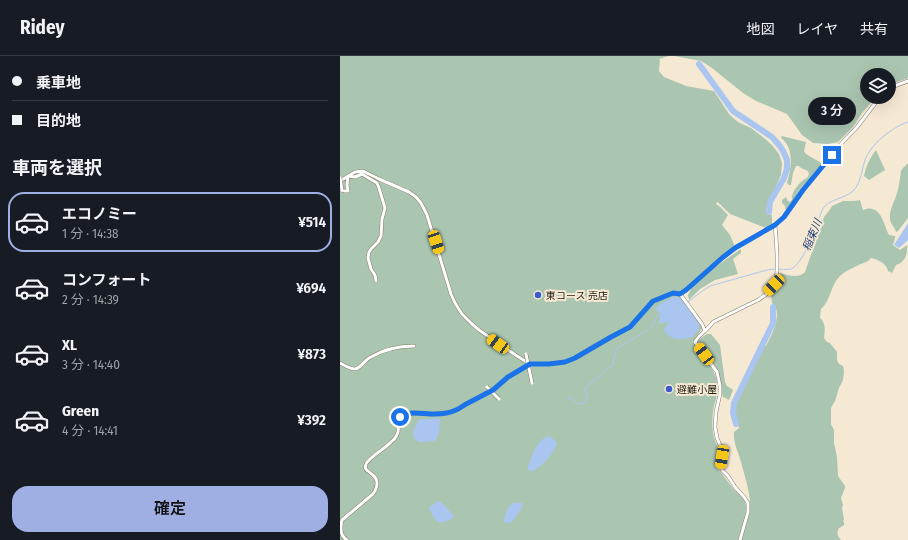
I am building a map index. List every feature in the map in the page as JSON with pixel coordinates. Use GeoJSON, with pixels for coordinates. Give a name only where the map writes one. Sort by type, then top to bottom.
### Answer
{"type":"FeatureCollection","features":[{"type":"Feature","properties":{"kind":"street"},"geometry":{"type":"LineString","coordinates":[[896,85],[908,81]]}},
{"type":"Feature","properties":{"kind":"street"},"geometry":{"type":"LineString","coordinates":[[347,540],[341,534],[340,525],[342,520],[373,494],[377,488],[377,479],[366,470],[365,465],[367,461],[392,442],[398,432],[399,418],[401,415],[422,413],[433,414],[455,410],[493,390],[508,377],[530,364],[549,364],[571,360],[630,327],[653,301],[673,293],[680,294],[735,248],[775,225],[784,217],[803,190],[875,104]]}},
{"type":"Feature","properties":{"kind":"street"},"geometry":{"type":"LineString","coordinates":[[340,181],[358,171],[363,171],[409,192],[416,197],[424,206],[455,303],[462,314],[479,330],[530,364]]}},
{"type":"Feature","properties":{"kind":"street"},"geometry":{"type":"LineString","coordinates":[[348,176],[355,177],[362,174],[375,181],[379,188],[385,210],[382,219],[381,236],[369,252],[368,258],[376,281]]}},
{"type":"Feature","properties":{"kind":"street"},"geometry":{"type":"LineString","coordinates":[[340,178],[341,190],[348,191],[348,176]]}},
{"type":"Feature","properties":{"kind":"street"},"geometry":{"type":"LineString","coordinates":[[740,540],[748,512],[748,503],[721,467],[722,450],[717,438],[715,427],[716,412],[720,394],[719,380],[717,372],[695,342],[713,322],[762,298],[774,285],[778,272],[775,225]]}},
{"type":"Feature","properties":{"kind":"street"},"geometry":{"type":"LineString","coordinates":[[680,294],[702,324],[705,331]]}},
{"type":"Feature","properties":{"kind":"street"},"geometry":{"type":"LineString","coordinates":[[340,363],[356,369],[359,368],[368,358],[380,352],[397,347],[414,346]]}},
{"type":"Feature","properties":{"kind":"street"},"geometry":{"type":"LineString","coordinates":[[526,354],[532,383]]}},
{"type":"Feature","properties":{"kind":"street"},"geometry":{"type":"LineString","coordinates":[[487,387],[499,399]]}},
{"type":"Feature","properties":{"kind":"green space"},"geometry":{"type":"Polygon","coordinates":[[[340,56],[669,56],[659,59],[659,71],[664,77],[686,86],[714,91],[729,114],[738,122],[751,128],[772,145],[779,154],[782,163],[781,175],[766,209],[768,215],[772,215],[772,224],[766,228],[730,214],[717,202],[716,204],[728,215],[722,225],[730,235],[735,247],[680,292],[681,297],[703,327],[693,342],[716,377],[718,390],[712,422],[713,434],[719,452],[717,468],[733,489],[743,498],[746,507],[745,519],[738,540],[340,540],[340,56]]]}},
{"type":"Feature","properties":{"kind":"green space"},"geometry":{"type":"Polygon","coordinates":[[[674,56],[908,56],[908,78],[896,82],[896,68],[860,68],[860,104],[870,104],[853,127],[838,142],[828,144],[813,143],[802,135],[787,114],[756,101],[743,93],[701,61],[674,56]]]}},
{"type":"Feature","properties":{"kind":"green space"},"geometry":{"type":"Polygon","coordinates":[[[782,136],[806,142],[804,151],[806,154],[823,164],[799,191],[788,211],[786,211],[782,200],[786,197],[790,202],[796,188],[807,178],[809,174],[808,171],[796,166],[791,185],[787,183],[791,159],[788,147],[781,138],[782,136]]]}},
{"type":"Feature","properties":{"kind":"green space"},"geometry":{"type":"Polygon","coordinates":[[[876,150],[885,170],[869,180],[864,176],[868,162],[876,150]]]}},
{"type":"Feature","properties":{"kind":"green space"},"geometry":{"type":"Polygon","coordinates":[[[908,163],[908,218],[896,232],[890,220],[890,212],[898,190],[901,171],[908,163]]]}},
{"type":"Feature","properties":{"kind":"green space"},"geometry":{"type":"Polygon","coordinates":[[[860,200],[863,210],[875,210],[881,216],[889,235],[895,236],[893,245],[900,250],[907,245],[907,248],[904,260],[896,265],[892,273],[888,271],[882,262],[871,258],[842,274],[836,281],[826,303],[821,309],[820,318],[825,330],[824,338],[837,352],[837,360],[839,364],[843,366],[844,371],[843,380],[831,408],[831,424],[834,430],[838,476],[845,486],[841,498],[843,505],[844,525],[839,528],[838,531],[838,536],[841,540],[741,540],[748,518],[750,504],[747,483],[734,440],[734,432],[739,428],[735,408],[736,401],[764,345],[766,346],[771,336],[777,318],[775,307],[772,303],[771,294],[778,284],[780,273],[797,276],[805,272],[824,217],[832,206],[843,201],[860,200]]]}},
{"type":"Feature","properties":{"kind":"green space"},"geometry":{"type":"Polygon","coordinates":[[[741,249],[741,253],[733,259],[738,274],[715,280],[700,289],[689,300],[688,295],[692,287],[715,267],[741,249]]]}},
{"type":"Feature","properties":{"kind":"green space"},"geometry":{"type":"Polygon","coordinates":[[[707,334],[711,334],[720,345],[725,382],[727,386],[733,390],[729,400],[723,397],[720,379],[716,368],[697,343],[699,339],[707,334]]]}},
{"type":"Feature","properties":{"kind":"water"},"geometry":{"type":"Polygon","coordinates":[[[908,223],[908,240],[899,248],[894,245],[908,223]]]}},
{"type":"Feature","properties":{"kind":"water"},"geometry":{"type":"Polygon","coordinates":[[[673,297],[680,298],[699,324],[699,329],[692,337],[684,339],[673,338],[666,334],[664,330],[666,325],[669,323],[659,323],[659,316],[661,314],[656,308],[661,303],[673,297]]]}},
{"type":"Feature","properties":{"kind":"water"},"geometry":{"type":"Polygon","coordinates":[[[440,419],[439,433],[435,441],[419,442],[414,438],[413,431],[419,420],[440,419]]]}},
{"type":"Feature","properties":{"kind":"water"},"geometry":{"type":"Polygon","coordinates":[[[549,436],[557,442],[555,449],[541,465],[532,471],[528,470],[533,453],[538,444],[549,436]]]}},
{"type":"Feature","properties":{"kind":"water"},"geometry":{"type":"Polygon","coordinates":[[[439,501],[454,517],[441,523],[435,519],[429,507],[439,501]]]}},
{"type":"Feature","properties":{"kind":"water"},"geometry":{"type":"Polygon","coordinates":[[[513,503],[522,503],[522,508],[512,522],[505,523],[504,520],[506,513],[513,503]]]}},
{"type":"Feature","properties":{"kind":"waterway"},"geometry":{"type":"LineString","coordinates":[[699,64],[733,111],[772,137],[783,151],[787,160],[787,169],[784,178],[770,202],[769,212]]}},
{"type":"Feature","properties":{"kind":"waterway","name":"稲束川"},"geometry":{"type":"LineString","coordinates":[[685,304],[710,286],[767,270],[791,269],[795,266],[807,249],[822,210],[825,206],[832,201],[849,194],[856,188],[865,160],[872,148],[889,132],[908,122]]}},
{"type":"Feature","properties":{"kind":"waterway"},"geometry":{"type":"LineString","coordinates":[[736,424],[733,413],[734,403],[773,323],[773,307]]}},
{"type":"Feature","properties":{"kind":"waterway"},"geometry":{"type":"LineString","coordinates":[[567,398],[571,398],[578,404],[584,403],[587,400],[585,388],[613,365],[617,348],[648,330],[660,312]]}},
{"type":"Feature","properties":{"kind":"place","name":"東コース 売店"},"geometry":{"type":"Point","coordinates":[538,295]}},
{"type":"Feature","properties":{"kind":"place","name":"避難小屋"},"geometry":{"type":"Point","coordinates":[669,389]}},
{"type":"Feature","properties":{"kind":"route"},"geometry":{"type":"LineString","coordinates":[[400,417],[401,415],[406,414],[433,414],[455,410],[493,390],[508,377],[530,364],[549,364],[571,360],[627,329],[653,301],[673,293],[680,294],[735,248],[775,225],[789,211],[803,190],[832,155]]}}]}
